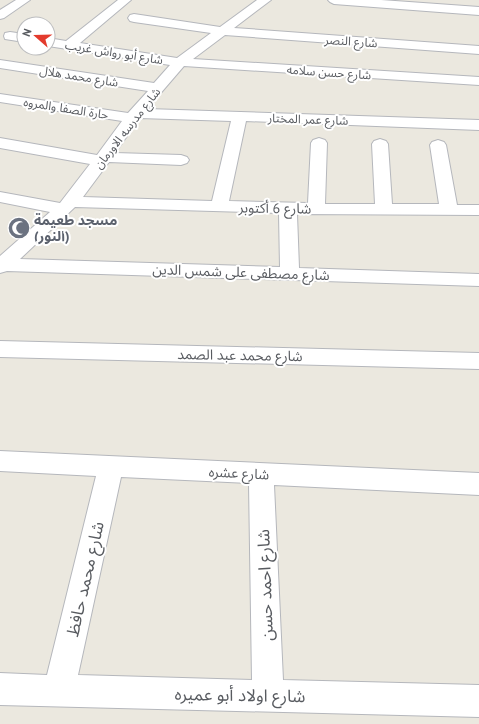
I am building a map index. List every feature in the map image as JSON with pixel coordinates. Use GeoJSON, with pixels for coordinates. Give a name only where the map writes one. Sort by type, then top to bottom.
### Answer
{"type":"FeatureCollection","features":[{"type":"Feature","properties":{"kind":"street"},"geometry":{"type":"LineString","coordinates":[[0,15],[24,0]]}},
{"type":"Feature","properties":{"kind":"street"},"geometry":{"type":"LineString","coordinates":[[69,45],[125,0]]}},
{"type":"Feature","properties":{"kind":"street","name":"شارع مدرسه الاورمان"},"geometry":{"type":"LineString","coordinates":[[1,266],[68,206],[134,116],[180,62],[265,0]]}},
{"type":"Feature","properties":{"kind":"street"},"geometry":{"type":"LineString","coordinates":[[334,0],[433,4],[479,11]]}},
{"type":"Feature","properties":{"kind":"street","name":"شارع النصر"},"geometry":{"type":"LineString","coordinates":[[134,18],[222,31],[479,50]]}},
{"type":"Feature","properties":{"kind":"street"},"geometry":{"type":"LineString","coordinates":[[239,19],[254,20]]}},
{"type":"Feature","properties":{"kind":"street"},"geometry":{"type":"LineString","coordinates":[[10,36],[16,37]]}},
{"type":"Feature","properties":{"kind":"street","name":"شارع أبو رواش غريب"},"geometry":{"type":"LineString","coordinates":[[56,43],[180,62]]}},
{"type":"Feature","properties":{"kind":"street","name":"شارع حسن سلامه"},"geometry":{"type":"LineString","coordinates":[[180,62],[479,81]]}},
{"type":"Feature","properties":{"kind":"street","name":"شارع محمد هلال"},"geometry":{"type":"LineString","coordinates":[[0,64],[158,88]]}},
{"type":"Feature","properties":{"kind":"street","name":"حارة الصفا والمروه"},"geometry":{"type":"LineString","coordinates":[[0,98],[134,116]]}},
{"type":"Feature","properties":{"kind":"street","name":"شارع عمر المختار"},"geometry":{"type":"LineString","coordinates":[[134,116],[239,117],[479,125]]}},
{"type":"Feature","properties":{"kind":"street"},"geometry":{"type":"LineString","coordinates":[[219,206],[239,117]]}},
{"type":"Feature","properties":{"kind":"street"},"geometry":{"type":"LineString","coordinates":[[0,143],[103,159],[181,160]]}},
{"type":"Feature","properties":{"kind":"street"},"geometry":{"type":"LineString","coordinates":[[316,209],[319,143]]}},
{"type":"Feature","properties":{"kind":"street"},"geometry":{"type":"LineString","coordinates":[[380,144],[384,209]]}},
{"type":"Feature","properties":{"kind":"street"},"geometry":{"type":"LineString","coordinates":[[438,145],[449,210]]}},
{"type":"Feature","properties":{"kind":"street","name":"شارع 6 أكتوبر"},"geometry":{"type":"LineString","coordinates":[[0,197],[68,206],[219,206],[316,209],[479,210]]}},
{"type":"Feature","properties":{"kind":"street"},"geometry":{"type":"LineString","coordinates":[[288,208],[290,274]]}},
{"type":"Feature","properties":{"kind":"street","name":"شارع مصطفى على شمس الدين"},"geometry":{"type":"LineString","coordinates":[[1,266],[479,280]]}},
{"type":"Feature","properties":{"kind":"street","name":"شارع محمد عبد الصمد"},"geometry":{"type":"LineString","coordinates":[[0,349],[479,361]]}},
{"type":"Feature","properties":{"kind":"street","name":"شارع عشره"},"geometry":{"type":"LineString","coordinates":[[0,461],[479,484]]}},
{"type":"Feature","properties":{"kind":"street","name":"شارع محمد حافظ"},"geometry":{"type":"LineString","coordinates":[[59,691],[111,467]]}},
{"type":"Feature","properties":{"kind":"street","name":"شارع احمد حسن"},"geometry":{"type":"LineString","coordinates":[[261,474],[268,696]]}},
{"type":"Feature","properties":{"kind":"street","name":"شارع اولاد أبو عميره"},"geometry":{"type":"LineString","coordinates":[[0,689],[479,701]]}},
{"type":"Feature","properties":{"kind":"place","name":"مسجد طعيمة (النور)"},"geometry":{"type":"Point","coordinates":[19,228]}}]}
